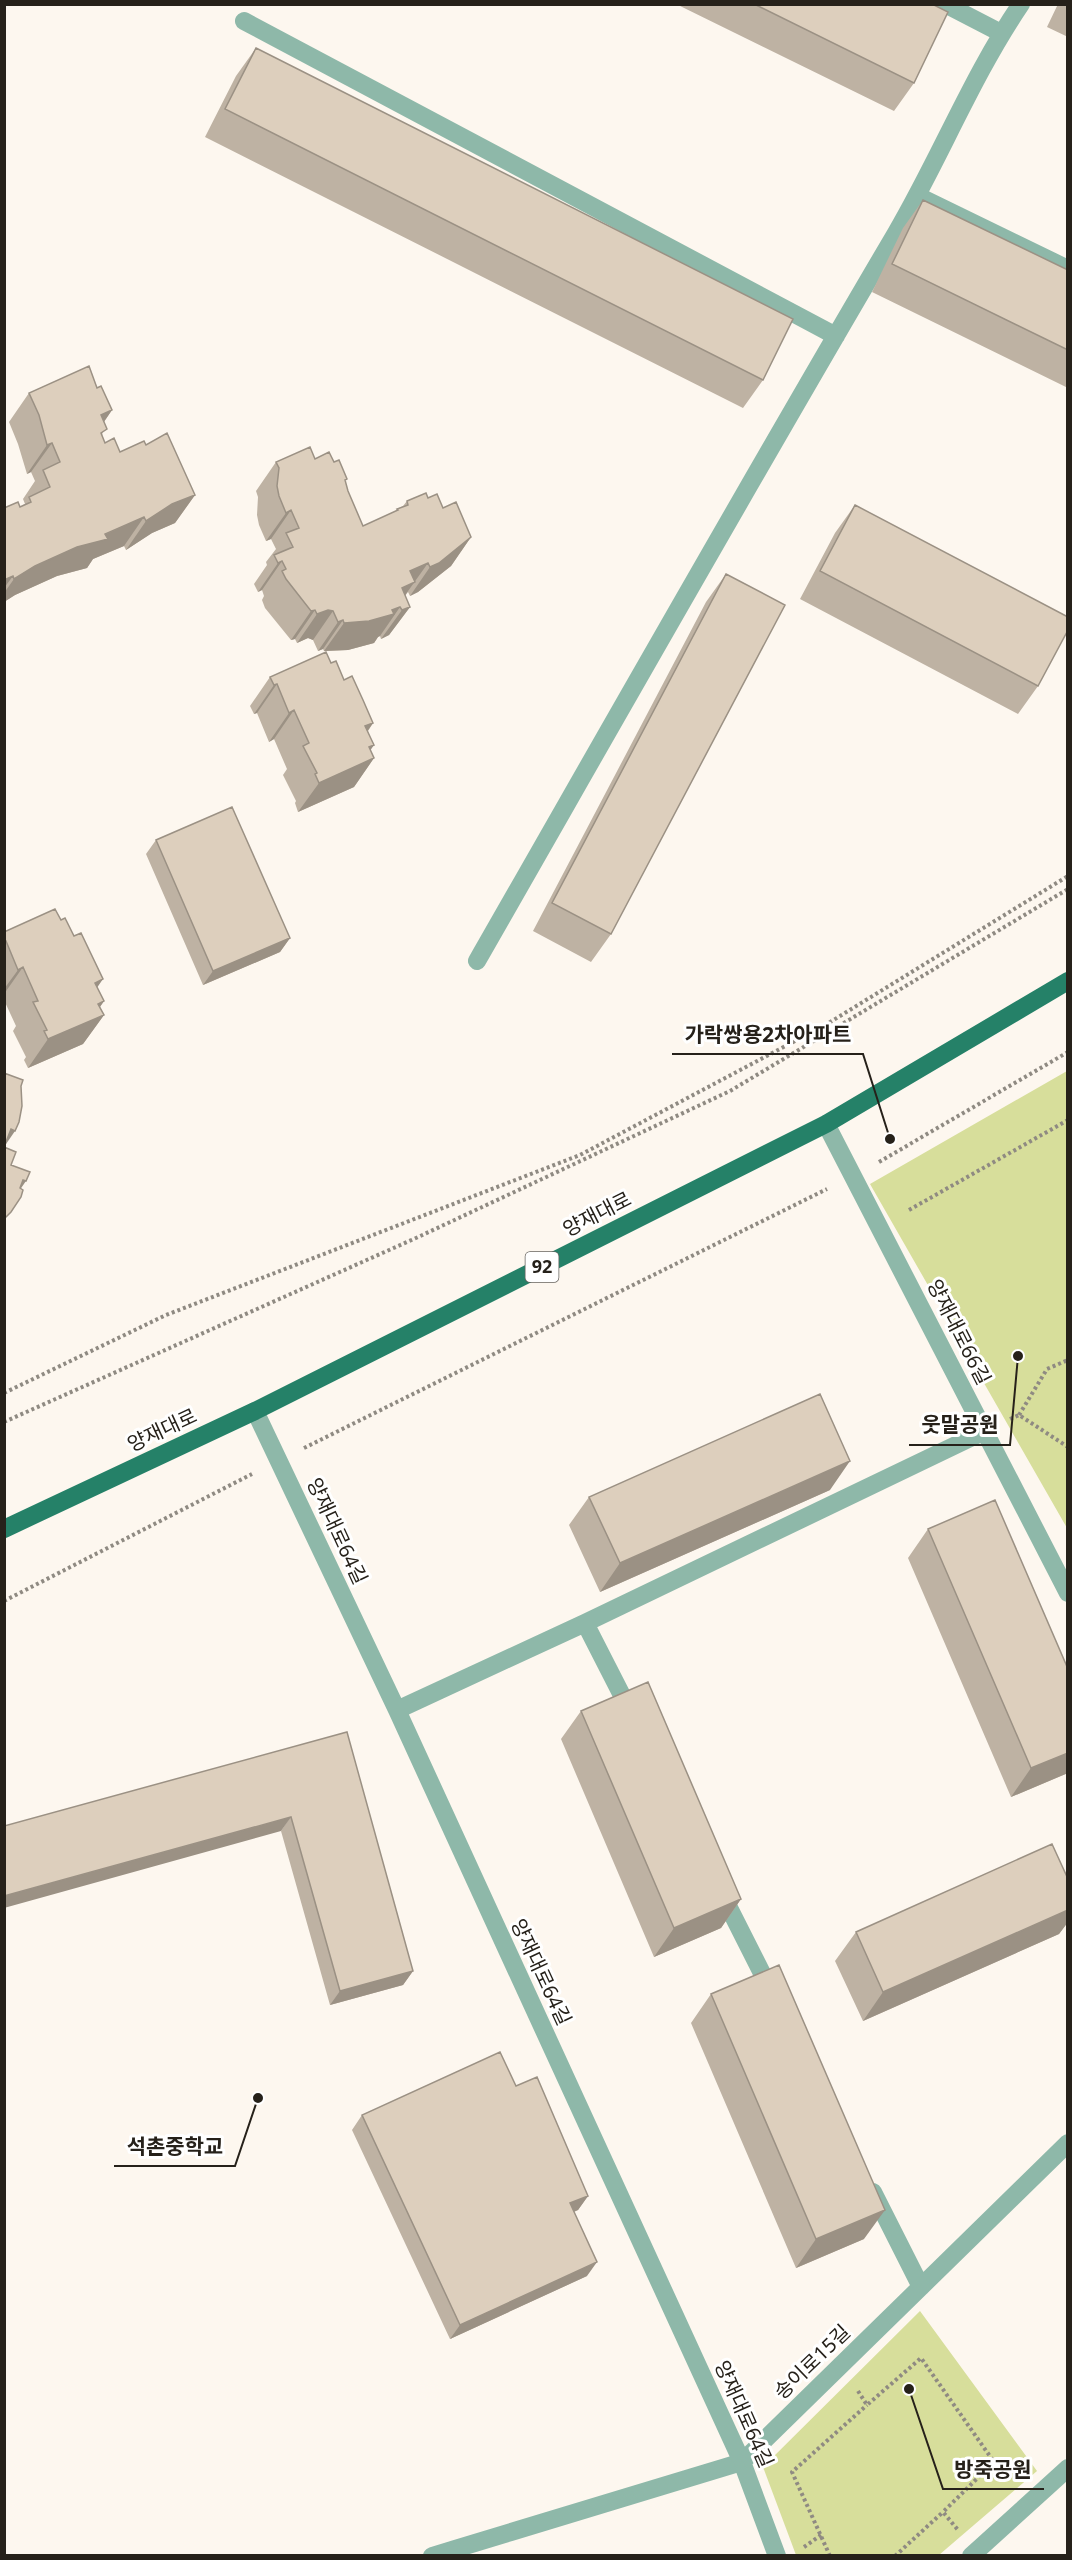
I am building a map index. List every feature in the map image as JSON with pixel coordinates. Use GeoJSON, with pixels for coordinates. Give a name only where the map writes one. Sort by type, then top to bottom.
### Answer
{"type":"FeatureCollection","features":[{"type":"Feature","properties":{"kind":"main road","name":"양재대로"},"geometry":{"type":"LineString","coordinates":[[4,1528],[255,1411],[826,1124],[1068,981]]}},
{"type":"Feature","properties":{"kind":"street"},"geometry":{"type":"LineString","coordinates":[[945,4],[1001,33]]}},
{"type":"Feature","properties":{"kind":"street"},"geometry":{"type":"LineString","coordinates":[[477,961],[918,196],[1001,33],[1020,4]]}},
{"type":"Feature","properties":{"kind":"street"},"geometry":{"type":"LineString","coordinates":[[244,21],[836,336]]}},
{"type":"Feature","properties":{"kind":"street"},"geometry":{"type":"LineString","coordinates":[[918,196],[1068,269]]}},
{"type":"Feature","properties":{"kind":"street","name":"양재대로66길"},"geometry":{"type":"LineString","coordinates":[[826,1124],[1068,1593]]}},
{"type":"Feature","properties":{"kind":"street","name":"양재대로64길"},"geometry":{"type":"LineString","coordinates":[[255,1411],[397,1710],[742,2462],[777,2556]]}},
{"type":"Feature","properties":{"kind":"street"},"geometry":{"type":"LineString","coordinates":[[397,1710],[585,1623],[984,1431]]}},
{"type":"Feature","properties":{"kind":"street"},"geometry":{"type":"LineString","coordinates":[[585,1623],[639,1728]]}},
{"type":"Feature","properties":{"kind":"street"},"geometry":{"type":"LineString","coordinates":[[713,1876],[782,2013]]}},
{"type":"Feature","properties":{"kind":"street","name":"송이로15길"},"geometry":{"type":"LineString","coordinates":[[432,2556],[742,2462],[1068,2143]]}},
{"type":"Feature","properties":{"kind":"street"},"geometry":{"type":"LineString","coordinates":[[867,2181],[921,2287]]}},
{"type":"Feature","properties":{"kind":"street"},"geometry":{"type":"LineString","coordinates":[[973,2553],[1068,2468]]}},
{"type":"Feature","properties":{"kind":"path"},"geometry":{"type":"LineString","coordinates":[[4,1393],[166,1315],[580,1155],[827,1024],[1068,876]]}},
{"type":"Feature","properties":{"kind":"path"},"geometry":{"type":"LineString","coordinates":[[4,1422],[416,1238],[730,1091],[1068,889]]}},
{"type":"Feature","properties":{"kind":"path"},"geometry":{"type":"LineString","coordinates":[[4,1601],[279,1461],[853,1176],[1068,1052]]}},
{"type":"Feature","properties":{"kind":"path"},"geometry":{"type":"LineString","coordinates":[[909,1210],[1068,1120]]}},
{"type":"Feature","properties":{"kind":"path"},"geometry":{"type":"LineString","coordinates":[[984,1431],[1019,1415],[1047,1369],[1068,1360]]}},
{"type":"Feature","properties":{"kind":"path"},"geometry":{"type":"LineString","coordinates":[[1019,1415],[1068,1447]]}},
{"type":"Feature","properties":{"kind":"path"},"geometry":{"type":"LineString","coordinates":[[830,2556],[792,2472],[921,2358],[994,2462],[895,2556]]}},
{"type":"Feature","properties":{"kind":"path"},"geometry":{"type":"LineString","coordinates":[[841,2365],[867,2406]]}},
{"type":"Feature","properties":{"kind":"path"},"geometry":{"type":"LineString","coordinates":[[943,2512],[973,2553]]}},
{"type":"Feature","properties":{"kind":"green space"},"geometry":{"type":"Polygon","coordinates":[[[1067,1071],[1067,1528],[870,1184],[1067,1071]]]}},
{"type":"Feature","properties":{"kind":"green space"},"geometry":{"type":"Polygon","coordinates":[[[920,2311],[1037,2471],[939,2555],[796,2555],[763,2467],[920,2311]]]}},
{"type":"Feature","properties":{"kind":"building"},"geometry":{"type":"Polygon","coordinates":[[[754,4],[932,4],[948,12],[914,83],[754,4]]]}},
{"type":"Feature","properties":{"kind":"building"},"geometry":{"type":"Polygon","coordinates":[[[256,48],[793,319],[763,380],[225,109],[256,48]]]}},
{"type":"Feature","properties":{"kind":"building"},"geometry":{"type":"Polygon","coordinates":[[[923,200],[1068,270],[1068,350],[892,264],[923,200]]]}},
{"type":"Feature","properties":{"kind":"building"},"geometry":{"type":"Polygon","coordinates":[[[89,366],[97,388],[101,386],[112,410],[101,415],[107,429],[101,433],[105,443],[114,438],[120,452],[144,441],[146,445],[167,433],[195,495],[172,504],[146,521],[144,517],[105,534],[108,539],[77,547],[35,566],[14,579],[13,576],[4,580],[4,508],[18,502],[20,507],[31,502],[29,497],[50,487],[43,470],[60,462],[52,443],[47,445],[39,415],[29,393],[89,366]]]}},
{"type":"Feature","properties":{"kind":"building"},"geometry":{"type":"Polygon","coordinates":[[[310,447],[315,459],[329,452],[334,462],[339,460],[347,479],[345,480],[348,491],[363,526],[408,505],[407,501],[426,493],[428,498],[437,494],[443,508],[456,502],[471,537],[439,563],[430,567],[428,563],[410,571],[415,582],[402,588],[410,607],[402,610],[400,607],[392,610],[394,614],[369,621],[344,623],[343,620],[338,622],[333,611],[328,610],[317,614],[315,610],[311,611],[286,579],[282,571],[286,569],[282,561],[278,563],[274,555],[293,547],[286,533],[299,528],[291,510],[286,513],[279,496],[277,486],[279,468],[276,462],[310,447]]]}},
{"type":"Feature","properties":{"kind":"building"},"geometry":{"type":"Polygon","coordinates":[[[855,505],[1068,617],[1068,630],[1038,686],[820,571],[855,505]]]}},
{"type":"Feature","properties":{"kind":"building"},"geometry":{"type":"Polygon","coordinates":[[[726,574],[785,605],[611,934],[552,903],[726,574]]]}},
{"type":"Feature","properties":{"kind":"building"},"geometry":{"type":"Polygon","coordinates":[[[326,652],[331,663],[336,661],[344,680],[352,676],[363,700],[373,723],[365,726],[374,745],[369,747],[374,758],[319,783],[315,774],[317,773],[303,746],[309,743],[294,710],[289,713],[277,684],[274,685],[270,677],[326,652]]]}},
{"type":"Feature","properties":{"kind":"building"},"geometry":{"type":"Polygon","coordinates":[[[232,807],[290,938],[213,971],[156,840],[232,807]]]}},
{"type":"Feature","properties":{"kind":"building"},"geometry":{"type":"Polygon","coordinates":[[[55,909],[61,920],[65,918],[74,936],[81,933],[103,979],[95,983],[104,1001],[98,1004],[104,1015],[48,1039],[44,1031],[47,1030],[33,1002],[38,1001],[23,967],[18,970],[6,941],[4,942],[4,932],[55,909]]]}},
{"type":"Feature","properties":{"kind":"building"},"geometry":{"type":"Polygon","coordinates":[[[4,1073],[23,1080],[19,1122],[15,1131],[11,1129],[4,1147],[4,1073]]]}},
{"type":"Feature","properties":{"kind":"building"},"geometry":{"type":"Polygon","coordinates":[[[4,1147],[16,1152],[11,1165],[30,1172],[20,1188],[23,1190],[21,1197],[4,1219],[4,1147]]]}},
{"type":"Feature","properties":{"kind":"building"},"geometry":{"type":"Polygon","coordinates":[[[820,1394],[850,1461],[620,1563],[589,1497],[820,1394]]]}},
{"type":"Feature","properties":{"kind":"building"},"geometry":{"type":"Polygon","coordinates":[[[995,1500],[1068,1669],[1068,1753],[1031,1768],[928,1529],[995,1500]]]}},
{"type":"Feature","properties":{"kind":"building"},"geometry":{"type":"Polygon","coordinates":[[[648,1682],[741,1899],[674,1928],[581,1711],[648,1682]]]}},
{"type":"Feature","properties":{"kind":"building"},"geometry":{"type":"Polygon","coordinates":[[[347,1732],[413,1971],[340,1991],[291,1817],[4,1896],[4,1826],[347,1732]]]}},
{"type":"Feature","properties":{"kind":"building"},"geometry":{"type":"Polygon","coordinates":[[[1052,1844],[1068,1879],[1068,1910],[883,1992],[856,1932],[1052,1844]]]}},
{"type":"Feature","properties":{"kind":"building"},"geometry":{"type":"Polygon","coordinates":[[[779,1965],[885,2210],[816,2239],[711,1994],[779,1965]]]}},
{"type":"Feature","properties":{"kind":"building"},"geometry":{"type":"Polygon","coordinates":[[[500,2052],[516,2086],[537,2077],[588,2196],[570,2203],[597,2262],[460,2325],[362,2115],[500,2052]]]}},
{"type":"Feature","properties":{"kind":"place","name":"가락쌍용2차아파트"},"geometry":{"type":"Point","coordinates":[890,1139]}},
{"type":"Feature","properties":{"kind":"place","name":"웃말공원"},"geometry":{"type":"Point","coordinates":[1018,1356]}},
{"type":"Feature","properties":{"kind":"place","name":"석촌중학교"},"geometry":{"type":"Point","coordinates":[258,2098]}},
{"type":"Feature","properties":{"kind":"place","name":"방죽공원"},"geometry":{"type":"Point","coordinates":[909,2389]}}]}
